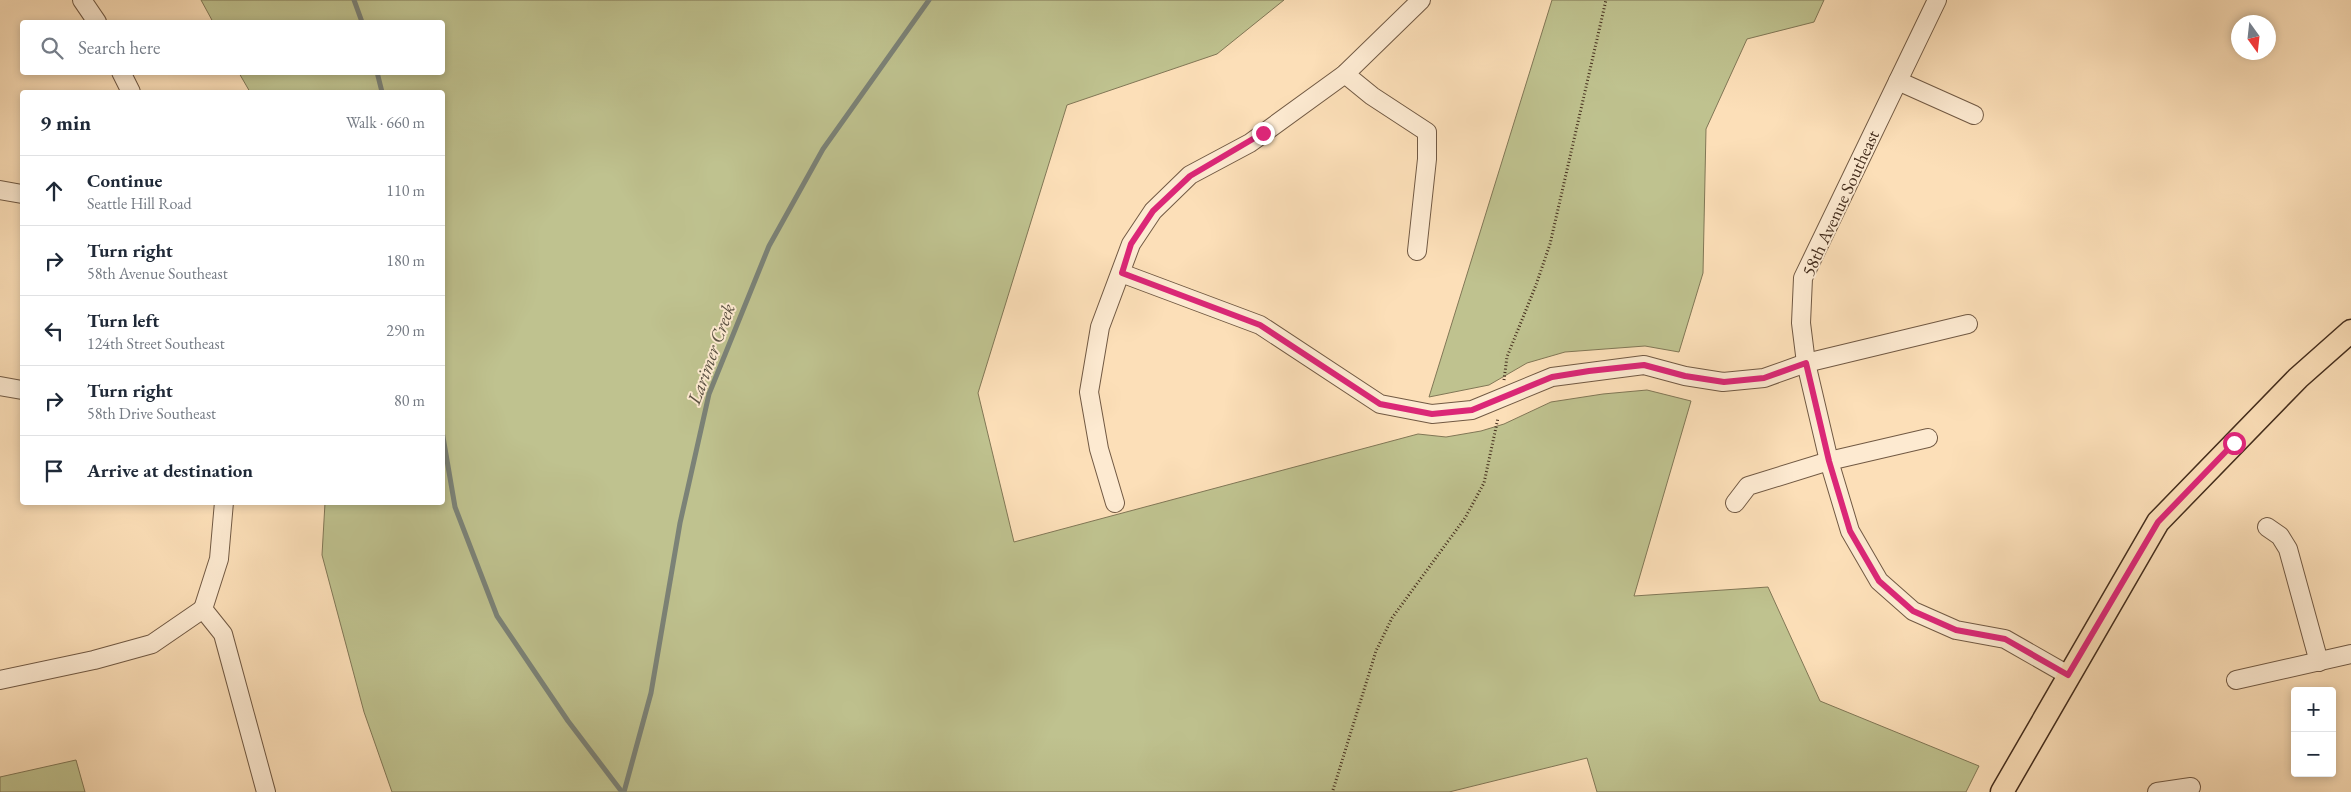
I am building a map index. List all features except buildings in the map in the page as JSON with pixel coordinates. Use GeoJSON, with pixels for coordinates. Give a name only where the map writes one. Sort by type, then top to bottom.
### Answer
{"type":"FeatureCollection","features":[{"type":"Feature","properties":{"kind":"main road"},"geometry":{"type":"LineString","coordinates":[[2002,792],[2158,522],[2298,378],[2351,331]]}},
{"type":"Feature","properties":{"kind":"street"},"geometry":{"type":"LineString","coordinates":[[82,0],[96,20]]}},
{"type":"Feature","properties":{"kind":"street"},"geometry":{"type":"LineString","coordinates":[[1115,503],[1099,450],[1089,392],[1100,327],[1122,273],[1131,244],[1153,211],[1190,176],[1250,143],[1345,74],[1421,0]]}},
{"type":"Feature","properties":{"kind":"street","name":"58th Avenue Southeast"},"geometry":{"type":"LineString","coordinates":[[1937,0],[1803,278],[1801,323],[1806,363],[1829,461],[1850,531],[1879,581],[1913,611],[1956,630],[2005,639],[2068,675]]}},
{"type":"Feature","properties":{"kind":"street"},"geometry":{"type":"LineString","coordinates":[[1345,74],[1372,96],[1427,132],[1427,159],[1418,251]]}},
{"type":"Feature","properties":{"kind":"street"},"geometry":{"type":"LineString","coordinates":[[122,75],[130,90]]}},
{"type":"Feature","properties":{"kind":"street"},"geometry":{"type":"LineString","coordinates":[[1898,81],[1974,115]]}},
{"type":"Feature","properties":{"kind":"street"},"geometry":{"type":"LineString","coordinates":[[0,190],[20,194]]}},
{"type":"Feature","properties":{"kind":"street"},"geometry":{"type":"LineString","coordinates":[[1122,273],[1260,325],[1380,404],[1432,414],[1472,410],[1552,377],[1644,365],[1685,376],[1724,382],[1764,378],[1806,363],[1968,324]]}},
{"type":"Feature","properties":{"kind":"street"},"geometry":{"type":"LineString","coordinates":[[0,386],[20,390]]}},
{"type":"Feature","properties":{"kind":"street"},"geometry":{"type":"LineString","coordinates":[[1735,503],[1748,486],[1829,461],[1928,438]]}},
{"type":"Feature","properties":{"kind":"street"},"geometry":{"type":"LineString","coordinates":[[0,680],[94,660],[152,644],[203,609],[220,559],[224,505]]}},
{"type":"Feature","properties":{"kind":"street"},"geometry":{"type":"LineString","coordinates":[[2267,527],[2280,536],[2288,549],[2318,662]]}},
{"type":"Feature","properties":{"kind":"street"},"geometry":{"type":"LineString","coordinates":[[203,609],[222,634],[266,792]]}},
{"type":"Feature","properties":{"kind":"street"},"geometry":{"type":"LineString","coordinates":[[2236,680],[2351,654]]}},
{"type":"Feature","properties":{"kind":"street"},"geometry":{"type":"LineString","coordinates":[[2157,792],[2192,787]]}},
{"type":"Feature","properties":{"kind":"path"},"geometry":{"type":"LineString","coordinates":[[1333,790],[1380,643],[1392,618],[1464,518],[1484,483],[1502,398],[1507,356],[1536,285],[1550,244],[1606,0]]}},
{"type":"Feature","properties":{"kind":"green space"},"geometry":{"type":"Polygon","coordinates":[[[201,0],[1284,0],[1217,54],[1067,105],[978,393],[1014,542],[1418,434],[1446,437],[1481,431],[1504,424],[1551,402],[1647,390],[1691,401],[1634,596],[1768,587],[1820,701],[1979,766],[1966,792],[1597,792],[1587,758],[1449,792],[392,792],[364,712],[322,555],[325,505],[445,505],[445,90],[249,90],[240,75],[445,75],[445,20],[212,20],[201,0]]]}},
{"type":"Feature","properties":{"kind":"green space"},"geometry":{"type":"Polygon","coordinates":[[[1552,0],[1824,0],[1814,22],[1747,39],[1706,129],[1703,273],[1679,352],[1645,346],[1565,352],[1527,363],[1489,385],[1429,397],[1552,0]]]}},
{"type":"Feature","properties":{"kind":"green space"},"geometry":{"type":"Polygon","coordinates":[[[76,760],[85,792],[0,792],[0,777],[76,760]]]}},
{"type":"Feature","properties":{"kind":"waterway"},"geometry":{"type":"LineString","coordinates":[[354,0],[361,20]]}},
{"type":"Feature","properties":{"kind":"waterway","name":"Larimer Creek"},"geometry":{"type":"LineString","coordinates":[[624,792],[651,693],[680,523],[709,394],[769,246],[823,149],[929,0]]}},
{"type":"Feature","properties":{"kind":"waterway"},"geometry":{"type":"LineString","coordinates":[[378,75],[382,90]]}},
{"type":"Feature","properties":{"kind":"waterway"},"geometry":{"type":"LineString","coordinates":[[445,449],[455,507],[497,616],[568,721],[622,792]]}},
{"type":"Feature","properties":{"kind":"route"},"geometry":{"type":"LineString","coordinates":[[1263,133],[1250,143],[1190,176],[1153,211],[1131,244],[1122,273],[1260,325],[1380,404],[1432,414],[1472,410],[1552,377],[1589,371],[1644,365],[1685,376],[1724,382],[1764,378],[1806,363],[1829,461],[1850,531],[1879,581],[1913,611],[1956,630],[2005,639],[2068,675],[2158,522],[2234,443]]}}]}
